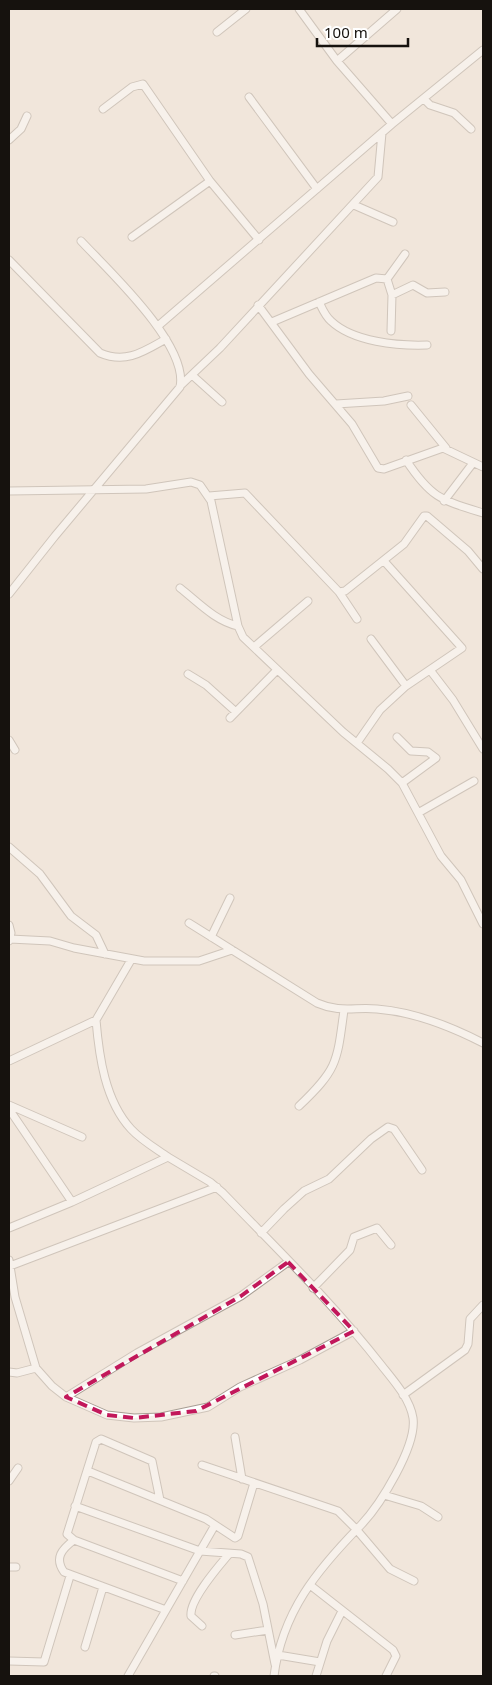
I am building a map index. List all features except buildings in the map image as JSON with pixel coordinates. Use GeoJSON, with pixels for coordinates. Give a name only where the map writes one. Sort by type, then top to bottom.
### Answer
{"type":"FeatureCollection","features":[{"type":"Feature","properties":{"kind":"street"},"geometry":{"type":"LineString","coordinates":[[218,32],[246,9]]}},
{"type":"Feature","properties":{"kind":"street"},"geometry":{"type":"LineString","coordinates":[[301,9],[337,61],[392,124]]}},
{"type":"Feature","properties":{"kind":"street"},"geometry":{"type":"LineString","coordinates":[[337,61],[397,9]]}},
{"type":"Feature","properties":{"kind":"street"},"geometry":{"type":"LineString","coordinates":[[158,326],[392,124],[483,50]]}},
{"type":"Feature","properties":{"kind":"street"},"geometry":{"type":"LineString","coordinates":[[103,108],[132,87],[143,84],[210,181],[258,240]]}},
{"type":"Feature","properties":{"kind":"street"},"geometry":{"type":"LineString","coordinates":[[249,97],[317,189]]}},
{"type":"Feature","properties":{"kind":"street"},"geometry":{"type":"LineString","coordinates":[[424,99],[430,105],[454,113],[471,129]]}},
{"type":"Feature","properties":{"kind":"street"},"geometry":{"type":"LineString","coordinates":[[9,140],[21,129],[27,116]]}},
{"type":"Feature","properties":{"kind":"street"},"geometry":{"type":"LineString","coordinates":[[9,594],[180,387],[220,348],[354,204],[378,175],[382,133]]}},
{"type":"Feature","properties":{"kind":"street"},"geometry":{"type":"LineString","coordinates":[[132,237],[210,181]]}},
{"type":"Feature","properties":{"kind":"street"},"geometry":{"type":"LineString","coordinates":[[354,204],[393,222]]}},
{"type":"Feature","properties":{"kind":"street"},"geometry":{"type":"LineString","coordinates":[[81,241],[158,326],[181,370],[180,387]]}},
{"type":"Feature","properties":{"kind":"street"},"geometry":{"type":"LineString","coordinates":[[387,279],[405,254]]}},
{"type":"Feature","properties":{"kind":"street"},"geometry":{"type":"LineString","coordinates":[[9,260],[100,353],[116,358],[134,356],[166,339]]}},
{"type":"Feature","properties":{"kind":"street"},"geometry":{"type":"LineString","coordinates":[[272,322],[376,278],[387,279]]}},
{"type":"Feature","properties":{"kind":"street"},"geometry":{"type":"LineString","coordinates":[[387,279],[392,296],[391,331]]}},
{"type":"Feature","properties":{"kind":"street"},"geometry":{"type":"LineString","coordinates":[[392,296],[411,285],[420,287],[427,293],[445,292]]}},
{"type":"Feature","properties":{"kind":"street"},"geometry":{"type":"LineString","coordinates":[[319,302],[332,322],[349,332],[383,343],[404,346],[427,345]]}},
{"type":"Feature","properties":{"kind":"street"},"geometry":{"type":"LineString","coordinates":[[258,306],[272,322],[309,374],[352,424],[378,468],[384,469],[440,448],[446,448]]}},
{"type":"Feature","properties":{"kind":"street"},"geometry":{"type":"LineString","coordinates":[[192,375],[222,402]]}},
{"type":"Feature","properties":{"kind":"street"},"geometry":{"type":"LineString","coordinates":[[336,404],[384,401],[408,396]]}},
{"type":"Feature","properties":{"kind":"street"},"geometry":{"type":"LineString","coordinates":[[411,405],[446,448],[483,467]]}},
{"type":"Feature","properties":{"kind":"street"},"geometry":{"type":"LineString","coordinates":[[406,460],[420,480],[444,501],[483,513]]}},
{"type":"Feature","properties":{"kind":"street"},"geometry":{"type":"LineString","coordinates":[[444,501],[473,463]]}},
{"type":"Feature","properties":{"kind":"street"},"geometry":{"type":"LineString","coordinates":[[9,491],[146,489],[191,482],[200,484],[209,496],[238,626],[243,637],[357,743],[388,768],[402,783],[441,856],[461,880],[483,924]]}},
{"type":"Feature","properties":{"kind":"street"},"geometry":{"type":"LineString","coordinates":[[209,496],[245,493],[339,592],[358,619]]}},
{"type":"Feature","properties":{"kind":"street"},"geometry":{"type":"LineString","coordinates":[[339,592],[345,591],[404,544],[424,516],[427,516],[468,551],[483,569]]}},
{"type":"Feature","properties":{"kind":"street"},"geometry":{"type":"LineString","coordinates":[[357,743],[380,710],[406,686],[462,648],[384,561]]}},
{"type":"Feature","properties":{"kind":"street"},"geometry":{"type":"LineString","coordinates":[[180,588],[214,617],[228,624],[238,626]]}},
{"type":"Feature","properties":{"kind":"street"},"geometry":{"type":"LineString","coordinates":[[254,647],[308,602]]}},
{"type":"Feature","properties":{"kind":"street"},"geometry":{"type":"LineString","coordinates":[[371,639],[406,686]]}},
{"type":"Feature","properties":{"kind":"street"},"geometry":{"type":"LineString","coordinates":[[230,718],[277,670]]}},
{"type":"Feature","properties":{"kind":"street"},"geometry":{"type":"LineString","coordinates":[[430,670],[453,700],[483,749]]}},
{"type":"Feature","properties":{"kind":"street"},"geometry":{"type":"LineString","coordinates":[[188,674],[206,685],[236,712]]}},
{"type":"Feature","properties":{"kind":"street"},"geometry":{"type":"LineString","coordinates":[[397,737],[411,751],[428,752],[436,758],[402,783]]}},
{"type":"Feature","properties":{"kind":"street"},"geometry":{"type":"LineString","coordinates":[[9,740],[15,750]]}},
{"type":"Feature","properties":{"kind":"street"},"geometry":{"type":"LineString","coordinates":[[418,813],[474,781]]}},
{"type":"Feature","properties":{"kind":"street"},"geometry":{"type":"LineString","coordinates":[[9,847],[40,874],[71,916],[96,935],[104,954]]}},
{"type":"Feature","properties":{"kind":"street"},"geometry":{"type":"LineString","coordinates":[[211,937],[230,898]]}},
{"type":"Feature","properties":{"kind":"street"},"geometry":{"type":"LineString","coordinates":[[189,923],[317,1003],[329,1008],[344,1010],[376,1009],[418,1017],[458,1030],[483,1043]]}},
{"type":"Feature","properties":{"kind":"street"},"geometry":{"type":"LineString","coordinates":[[9,925],[9,940],[50,941],[132,960],[199,961],[232,950]]}},
{"type":"Feature","properties":{"kind":"street"},"geometry":{"type":"LineString","coordinates":[[9,1061],[96,1020],[132,960]]}},
{"type":"Feature","properties":{"kind":"street"},"geometry":{"type":"LineString","coordinates":[[299,1106],[323,1083],[333,1069],[339,1048],[344,1010]]}},
{"type":"Feature","properties":{"kind":"street"},"geometry":{"type":"LineString","coordinates":[[96,1020],[108,1090],[124,1122],[143,1139],[217,1187],[354,1331],[403,1395],[413,1420],[412,1438],[384,1495],[310,1585],[289,1618],[278,1655],[275,1674]]}},
{"type":"Feature","properties":{"kind":"street"},"geometry":{"type":"LineString","coordinates":[[9,1105],[82,1138]]}},
{"type":"Feature","properties":{"kind":"street"},"geometry":{"type":"LineString","coordinates":[[9,1109],[72,1202]]}},
{"type":"Feature","properties":{"kind":"street"},"geometry":{"type":"LineString","coordinates":[[261,1233],[304,1191],[329,1179],[371,1139],[388,1127],[394,1129],[422,1170]]}},
{"type":"Feature","properties":{"kind":"street"},"geometry":{"type":"LineString","coordinates":[[9,1228],[72,1202],[168,1156]]}},
{"type":"Feature","properties":{"kind":"street"},"geometry":{"type":"LineString","coordinates":[[217,1187],[10,1263],[15,1297],[36,1368],[52,1386],[66,1397],[107,1415],[143,1418],[196,1411],[208,1407],[240,1386],[300,1360],[354,1331]]}},
{"type":"Feature","properties":{"kind":"street"},"geometry":{"type":"LineString","coordinates":[[313,1288],[350,1250],[354,1237],[377,1228],[392,1245]]}},
{"type":"Feature","properties":{"kind":"street"},"geometry":{"type":"LineString","coordinates":[[66,1397],[137,1353],[241,1296],[288,1262]]}},
{"type":"Feature","properties":{"kind":"street"},"geometry":{"type":"LineString","coordinates":[[403,1395],[465,1350],[468,1344],[470,1319],[483,1305]]}},
{"type":"Feature","properties":{"kind":"street"},"geometry":{"type":"LineString","coordinates":[[9,1372],[17,1373],[36,1368]]}},
{"type":"Feature","properties":{"kind":"street"},"geometry":{"type":"LineString","coordinates":[[235,1437],[242,1479]]}},
{"type":"Feature","properties":{"kind":"street"},"geometry":{"type":"LineString","coordinates":[[160,1500],[152,1461],[104,1440],[96,1442],[66,1534],[74,1540],[183,1580]]}},
{"type":"Feature","properties":{"kind":"street"},"geometry":{"type":"LineString","coordinates":[[202,1465],[334,1510],[356,1529],[390,1569],[414,1582]]}},
{"type":"Feature","properties":{"kind":"street"},"geometry":{"type":"LineString","coordinates":[[9,1481],[18,1468]]}},
{"type":"Feature","properties":{"kind":"street"},"geometry":{"type":"LineString","coordinates":[[88,1471],[206,1519],[233,1538],[236,1538],[254,1483]]}},
{"type":"Feature","properties":{"kind":"street"},"geometry":{"type":"LineString","coordinates":[[384,1495],[421,1506],[438,1516]]}},
{"type":"Feature","properties":{"kind":"street"},"geometry":{"type":"LineString","coordinates":[[75,1506],[200,1551],[241,1554],[248,1557],[268,1630],[275,1674]]}},
{"type":"Feature","properties":{"kind":"street"},"geometry":{"type":"LineString","coordinates":[[128,1676],[215,1526]]}},
{"type":"Feature","properties":{"kind":"street"},"geometry":{"type":"LineString","coordinates":[[74,1540],[60,1554],[58,1561],[64,1572],[70,1576],[166,1610]]}},
{"type":"Feature","properties":{"kind":"street"},"geometry":{"type":"LineString","coordinates":[[202,1626],[191,1616],[191,1609],[211,1575],[229,1554]]}},
{"type":"Feature","properties":{"kind":"street"},"geometry":{"type":"LineString","coordinates":[[9,1661],[44,1662],[70,1576]]}},
{"type":"Feature","properties":{"kind":"street"},"geometry":{"type":"LineString","coordinates":[[310,1585],[395,1653],[396,1656],[386,1676]]}},
{"type":"Feature","properties":{"kind":"street"},"geometry":{"type":"LineString","coordinates":[[85,1647],[103,1587]]}},
{"type":"Feature","properties":{"kind":"street"},"geometry":{"type":"LineString","coordinates":[[316,1676],[327,1641],[342,1611]]}},
{"type":"Feature","properties":{"kind":"street"},"geometry":{"type":"LineString","coordinates":[[235,1635],[268,1630]]}},
{"type":"Feature","properties":{"kind":"street"},"geometry":{"type":"LineString","coordinates":[[278,1655],[320,1662]]}},
{"type":"Feature","properties":{"kind":"street"},"geometry":{"type":"LineString","coordinates":[[270,1676],[275,1674]]}},
{"type":"Feature","properties":{"kind":"highlighted area"},"geometry":{"type":"Polygon","coordinates":[[[288,1262],[354,1331],[196,1411],[134,1418],[107,1415],[66,1397],[241,1296],[288,1262]]]}}]}
